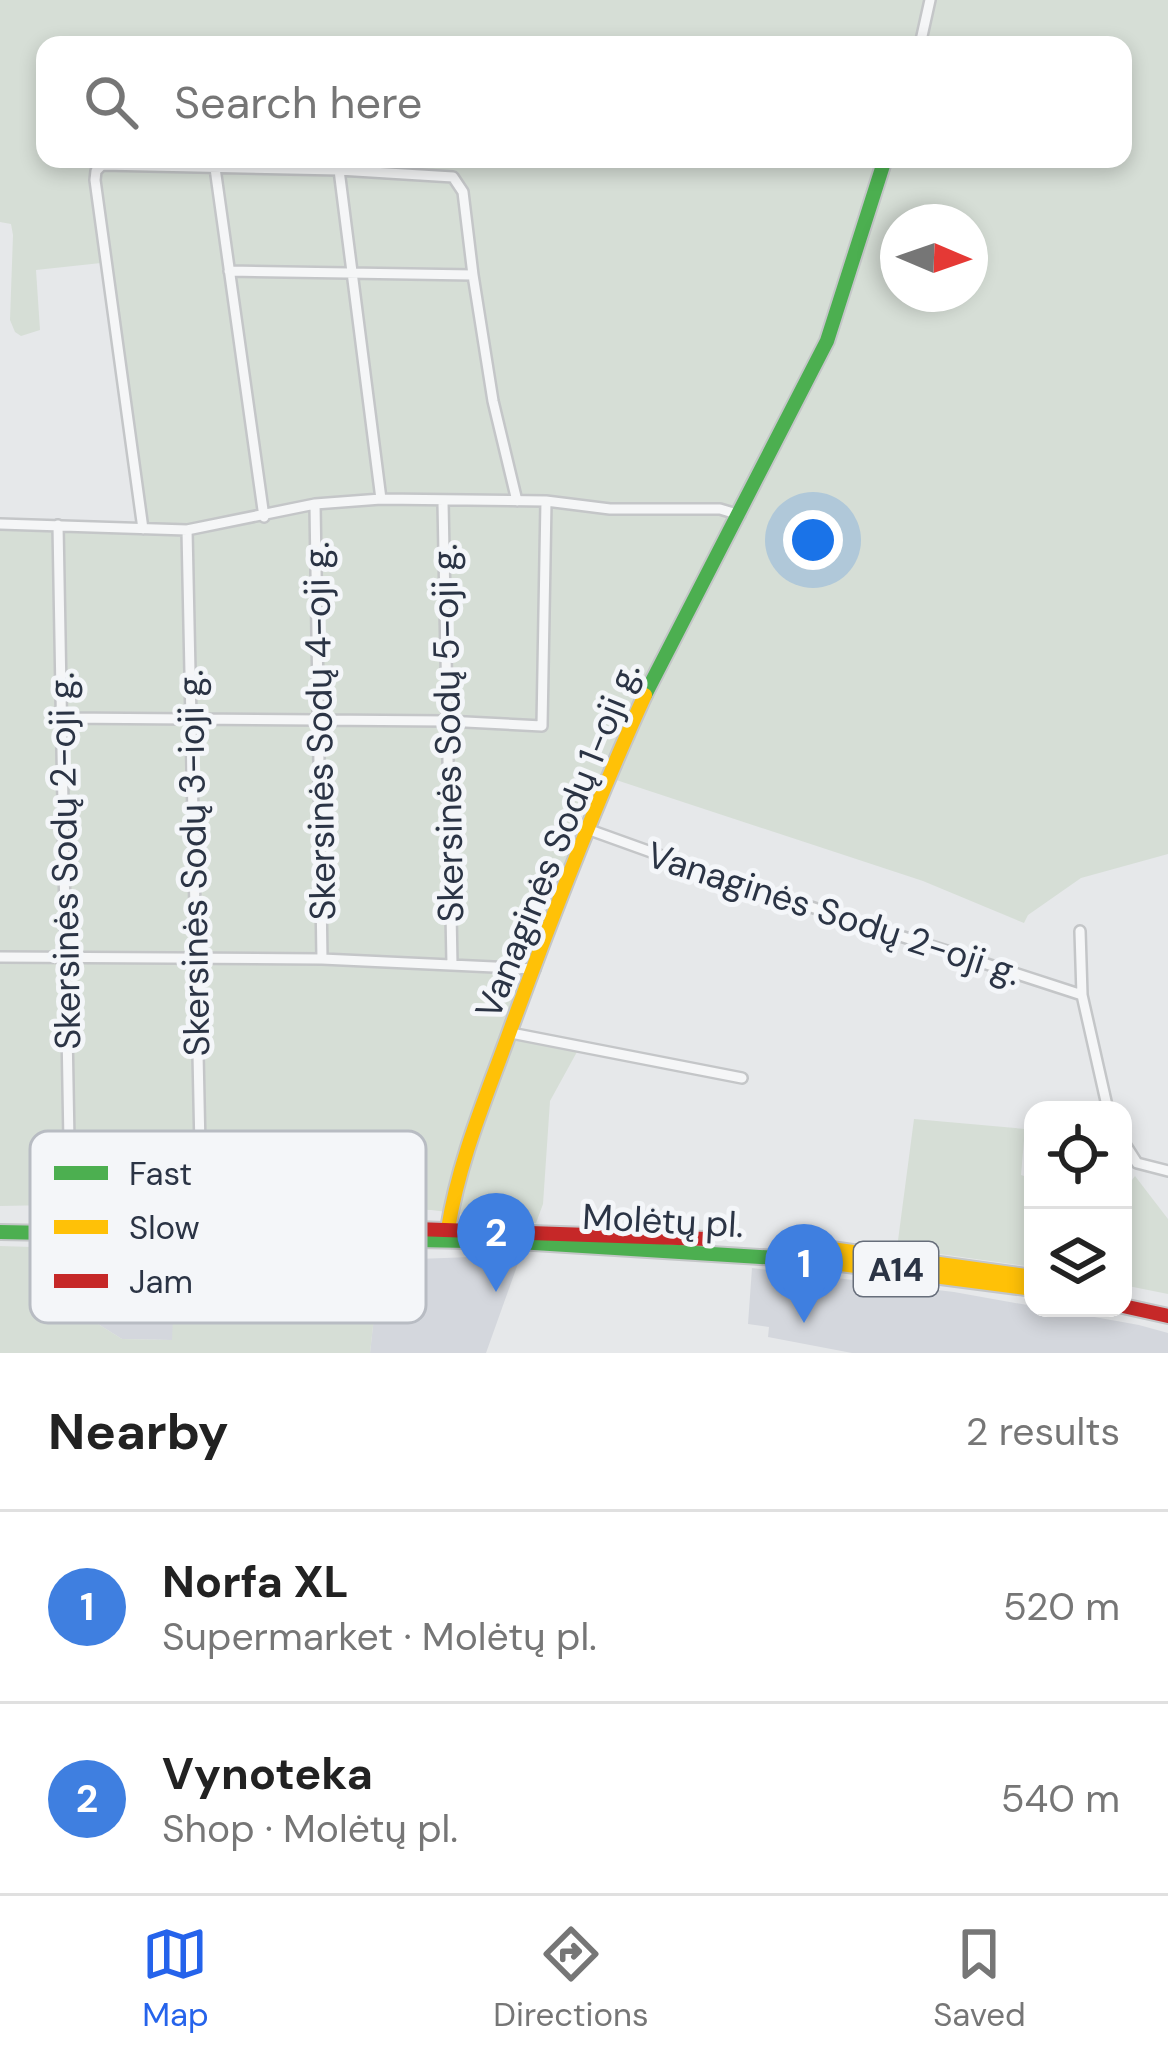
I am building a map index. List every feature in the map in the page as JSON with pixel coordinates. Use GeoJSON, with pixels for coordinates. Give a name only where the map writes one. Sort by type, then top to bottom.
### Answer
{"type":"FeatureCollection","features":[{"type":"Feature","properties":{"kind":"main road","name":"Vanaginės Sodų 1-oji g."},"geometry":{"type":"LineString","coordinates":[[448,1229],[456,1178],[586,829],[649,686],[788,423],[846,292],[882,168]]}},
{"type":"Feature","properties":{"kind":"main road","name":"Molėtų pl."},"geometry":{"type":"LineString","coordinates":[[0,1220],[30,1221]]}},
{"type":"Feature","properties":{"kind":"main road","name":"Molėtų pl."},"geometry":{"type":"LineString","coordinates":[[426,1229],[764,1243],[1024,1275]]}},
{"type":"Feature","properties":{"kind":"main road","name":"Molėtų pl."},"geometry":{"type":"LineString","coordinates":[[0,1232],[30,1233]]}},
{"type":"Feature","properties":{"kind":"main road","name":"Molėtų pl."},"geometry":{"type":"LineString","coordinates":[[426,1242],[645,1247],[836,1262],[1024,1288]]}},
{"type":"Feature","properties":{"kind":"main road"},"geometry":{"type":"LineString","coordinates":[[1132,1296],[1168,1303]]}},
{"type":"Feature","properties":{"kind":"main road"},"geometry":{"type":"LineString","coordinates":[[1132,1308],[1168,1316]]}},
{"type":"Feature","properties":{"kind":"street"},"geometry":{"type":"LineString","coordinates":[[922,36],[930,0]]}},
{"type":"Feature","properties":{"kind":"street"},"geometry":{"type":"LineString","coordinates":[[98,168],[143,529]]}},
{"type":"Feature","properties":{"kind":"street"},"geometry":{"type":"LineString","coordinates":[[264,517],[215,168],[453,177],[463,192],[493,400],[517,500]]}},
{"type":"Feature","properties":{"kind":"street"},"geometry":{"type":"LineString","coordinates":[[339,170],[381,499]]}},
{"type":"Feature","properties":{"kind":"street"},"geometry":{"type":"LineString","coordinates":[[229,272],[473,275]]}},
{"type":"Feature","properties":{"kind":"street"},"geometry":{"type":"LineString","coordinates":[[0,524],[187,530],[315,504],[381,499],[546,501],[610,509],[720,509],[740,515]]}},
{"type":"Feature","properties":{"kind":"street"},"geometry":{"type":"LineString","coordinates":[[62,718],[542,725],[546,501]]}},
{"type":"Feature","properties":{"kind":"street","name":"Skersinės Sodų 5-oji g."},"geometry":{"type":"LineString","coordinates":[[442,502],[452,964]]}},
{"type":"Feature","properties":{"kind":"street","name":"Skersinės Sodų 4-oji g."},"geometry":{"type":"LineString","coordinates":[[315,504],[322,958]]}},
{"type":"Feature","properties":{"kind":"street","name":"Skersinės Sodų 2-oji g."},"geometry":{"type":"LineString","coordinates":[[58,525],[69,1131]]}},
{"type":"Feature","properties":{"kind":"street","name":"Skersinės Sodų 3-ioji g."},"geometry":{"type":"LineString","coordinates":[[187,530],[199,1131]]}},
{"type":"Feature","properties":{"kind":"street","name":"Vanaginės Sodų 2-oji g."},"geometry":{"type":"LineString","coordinates":[[586,829],[1082,994]]}},
{"type":"Feature","properties":{"kind":"street"},"geometry":{"type":"LineString","coordinates":[[1080,932],[1082,994],[1106,1101]]}},
{"type":"Feature","properties":{"kind":"street"},"geometry":{"type":"LineString","coordinates":[[0,957],[322,958],[535,969]]}},
{"type":"Feature","properties":{"kind":"street"},"geometry":{"type":"LineString","coordinates":[[511,1033],[742,1078]]}},
{"type":"Feature","properties":{"kind":"street"},"geometry":{"type":"LineString","coordinates":[[1132,1156],[1136,1163],[1168,1171]]}},
{"type":"Feature","properties":{"kind":"shaded area"},"geometry":{"type":"Polygon","coordinates":[[[0,0],[1168,0],[1168,854],[1081,878],[1028,915],[1024,923],[923,881],[598,774],[500,1034],[578,1050],[550,1101],[543,1204],[536,1223],[426,1210],[426,1131],[30,1131],[30,1205],[0,1206],[0,526],[138,531],[101,263],[36,270],[40,330],[21,336],[10,320],[11,224],[0,222],[0,0]]]}},
{"type":"Feature","properties":{"kind":"shaded area"},"geometry":{"type":"Polygon","coordinates":[[[914,1119],[1024,1129],[1024,1266],[897,1248],[914,1119]]]}},
{"type":"Feature","properties":{"kind":"shaded area"},"geometry":{"type":"Polygon","coordinates":[[[1135,1176],[1168,1219],[1168,1294],[1132,1287],[1135,1176]]]}},
{"type":"Feature","properties":{"kind":"shaded area"},"geometry":{"type":"Polygon","coordinates":[[[0,1246],[30,1247],[30,1323],[98,1323],[122,1339],[172,1340],[173,1323],[373,1323],[370,1353],[0,1353],[0,1246]]]}},
{"type":"Feature","properties":{"kind":"shaded area"},"geometry":{"type":"Polygon","coordinates":[[[521,1255],[486,1353],[370,1353],[373,1323],[426,1323],[426,1259],[521,1255]]]}},
{"type":"Feature","properties":{"kind":"shaded area"},"geometry":{"type":"Polygon","coordinates":[[[752,1268],[1024,1304],[1024,1317],[1094,1317],[1139,1325],[1168,1333],[1168,1353],[852,1353],[768,1337],[769,1327],[748,1324],[752,1268]]]}},
{"type":"Feature","properties":{"kind":"shaded area"},"geometry":{"type":"Polygon","coordinates":[[[180,1323],[172,1340],[122,1339],[98,1324],[180,1323]]]}},
{"type":"Feature","properties":{"kind":"traffic: fast"},"geometry":{"type":"LineString","coordinates":[[645,695],[827,341],[882,168]]}},
{"type":"Feature","properties":{"kind":"traffic: fast"},"geometry":{"type":"LineString","coordinates":[[0,1232],[30,1233]]}},
{"type":"Feature","properties":{"kind":"traffic: fast"},"geometry":{"type":"LineString","coordinates":[[426,1240],[809,1260]]}},
{"type":"Feature","properties":{"kind":"traffic: slow"},"geometry":{"type":"LineString","coordinates":[[448,1229],[483,1103],[575,860],[645,695]]}},
{"type":"Feature","properties":{"kind":"traffic: slow"},"geometry":{"type":"LineString","coordinates":[[824,1248],[1024,1276]]}},
{"type":"Feature","properties":{"kind":"traffic: slow"},"geometry":{"type":"LineString","coordinates":[[809,1260],[1024,1288]]}},
{"type":"Feature","properties":{"kind":"traffic: jam"},"geometry":{"type":"LineString","coordinates":[[426,1229],[707,1239]]}},
{"type":"Feature","properties":{"kind":"traffic: jam"},"geometry":{"type":"LineString","coordinates":[[1132,1308],[1168,1316]]}},
{"type":"Feature","properties":{"kind":"place","name":"Vynoteka"},"geometry":{"type":"Point","coordinates":[496,1292]}},
{"type":"Feature","properties":{"kind":"place","name":"Norfa XL"},"geometry":{"type":"Point","coordinates":[804,1323]}}]}
